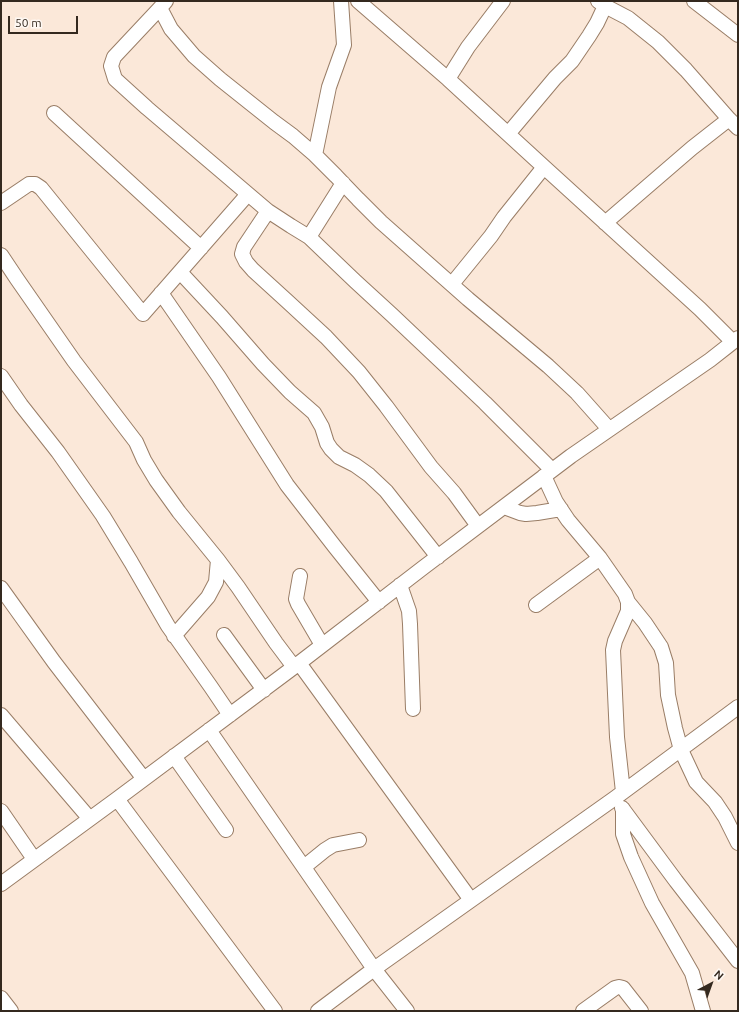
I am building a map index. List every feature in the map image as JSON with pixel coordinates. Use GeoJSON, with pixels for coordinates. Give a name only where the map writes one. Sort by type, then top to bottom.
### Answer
{"type":"FeatureCollection","features":[{"type":"Feature","properties":{"kind":"street"},"geometry":{"type":"LineString","coordinates":[[315,155],[329,87],[344,45],[340,1]]}},
{"type":"Feature","properties":{"kind":"street"},"geometry":{"type":"LineString","coordinates":[[1,884],[264,690],[548,473],[710,360],[735,340],[448,79],[358,1]]}},
{"type":"Feature","properties":{"kind":"street"},"geometry":{"type":"LineString","coordinates":[[448,79],[468,47],[503,1]]}},
{"type":"Feature","properties":{"kind":"street"},"geometry":{"type":"LineString","coordinates":[[694,1],[738,35]]}},
{"type":"Feature","properties":{"kind":"street"},"geometry":{"type":"LineString","coordinates":[[609,429],[577,393],[382,222],[315,155],[220,79],[194,56],[171,29],[163,4],[114,57],[111,66],[115,79],[268,211],[309,237],[485,403],[548,473],[556,502],[568,520],[600,558],[625,594],[628,602],[661,647],[666,663],[668,695],[681,750],[696,782],[715,802],[725,817],[738,843]]}},
{"type":"Feature","properties":{"kind":"street"},"geometry":{"type":"LineString","coordinates":[[508,134],[572,61],[598,22],[601,4],[628,18],[658,42],[686,70],[733,124],[713,132],[692,148],[605,223]]}},
{"type":"Feature","properties":{"kind":"street"},"geometry":{"type":"LineString","coordinates":[[54,113],[201,248]]}},
{"type":"Feature","properties":{"kind":"street"},"geometry":{"type":"LineString","coordinates":[[452,284],[544,167]]}},
{"type":"Feature","properties":{"kind":"street"},"geometry":{"type":"LineString","coordinates":[[1,203],[29,184],[35,184],[41,188],[143,314],[248,194]]}},
{"type":"Feature","properties":{"kind":"street"},"geometry":{"type":"LineString","coordinates":[[309,237],[343,184]]}},
{"type":"Feature","properties":{"kind":"street"},"geometry":{"type":"LineString","coordinates":[[268,211],[244,247],[242,254],[246,262],[326,337],[359,372],[478,526]]}},
{"type":"Feature","properties":{"kind":"street"},"geometry":{"type":"LineString","coordinates":[[1,255],[70,356],[136,442],[156,480],[179,512],[218,560],[260,620],[297,665],[470,900]]}},
{"type":"Feature","properties":{"kind":"street"},"geometry":{"type":"LineString","coordinates":[[180,272],[263,364],[290,392],[314,413],[322,427],[327,443],[338,457],[355,465],[369,475],[386,491],[438,557]]}},
{"type":"Feature","properties":{"kind":"street"},"geometry":{"type":"LineString","coordinates":[[161,293],[219,378],[287,485],[379,602]]}},
{"type":"Feature","properties":{"kind":"street"},"geometry":{"type":"LineString","coordinates":[[1,376],[21,405],[58,452],[103,516],[132,562],[174,636],[211,686],[230,715]]}},
{"type":"Feature","properties":{"kind":"street"},"geometry":{"type":"LineString","coordinates":[[504,507],[526,514],[561,509]]}},
{"type":"Feature","properties":{"kind":"street"},"geometry":{"type":"LineString","coordinates":[[536,605],[600,558]]}},
{"type":"Feature","properties":{"kind":"street"},"geometry":{"type":"LineString","coordinates":[[174,636],[211,593],[216,582],[218,560]]}},
{"type":"Feature","properties":{"kind":"street"},"geometry":{"type":"LineString","coordinates":[[300,576],[296,599],[322,646]]}},
{"type":"Feature","properties":{"kind":"street"},"geometry":{"type":"LineString","coordinates":[[400,586],[409,611],[413,709]]}},
{"type":"Feature","properties":{"kind":"street"},"geometry":{"type":"LineString","coordinates":[[1,588],[54,662],[144,779]]}},
{"type":"Feature","properties":{"kind":"street"},"geometry":{"type":"LineString","coordinates":[[628,602],[628,610],[615,641],[613,650],[623,834],[652,903],[692,973],[703,1011]]}},
{"type":"Feature","properties":{"kind":"street"},"geometry":{"type":"LineString","coordinates":[[224,635],[264,690]]}},
{"type":"Feature","properties":{"kind":"street"},"geometry":{"type":"LineString","coordinates":[[318,1011],[374,968],[470,900],[620,800],[681,750],[738,707]]}},
{"type":"Feature","properties":{"kind":"street"},"geometry":{"type":"LineString","coordinates":[[1,714],[90,819]]}},
{"type":"Feature","properties":{"kind":"street"},"geometry":{"type":"LineString","coordinates":[[209,730],[374,968],[406,1011]]}},
{"type":"Feature","properties":{"kind":"street"},"geometry":{"type":"LineString","coordinates":[[174,756],[226,830]]}},
{"type":"Feature","properties":{"kind":"street"},"geometry":{"type":"LineString","coordinates":[[117,799],[275,1011]]}},
{"type":"Feature","properties":{"kind":"street"},"geometry":{"type":"LineString","coordinates":[[620,800],[676,880],[738,961]]}},
{"type":"Feature","properties":{"kind":"street"},"geometry":{"type":"LineString","coordinates":[[1,811],[34,859]]}},
{"type":"Feature","properties":{"kind":"street"},"geometry":{"type":"LineString","coordinates":[[304,867],[333,845],[359,840]]}},
{"type":"Feature","properties":{"kind":"street"},"geometry":{"type":"LineString","coordinates":[[583,1011],[615,988],[619,987],[623,988],[641,1011]]}},
{"type":"Feature","properties":{"kind":"street"},"geometry":{"type":"LineString","coordinates":[[1,998],[10,1011]]}}]}
